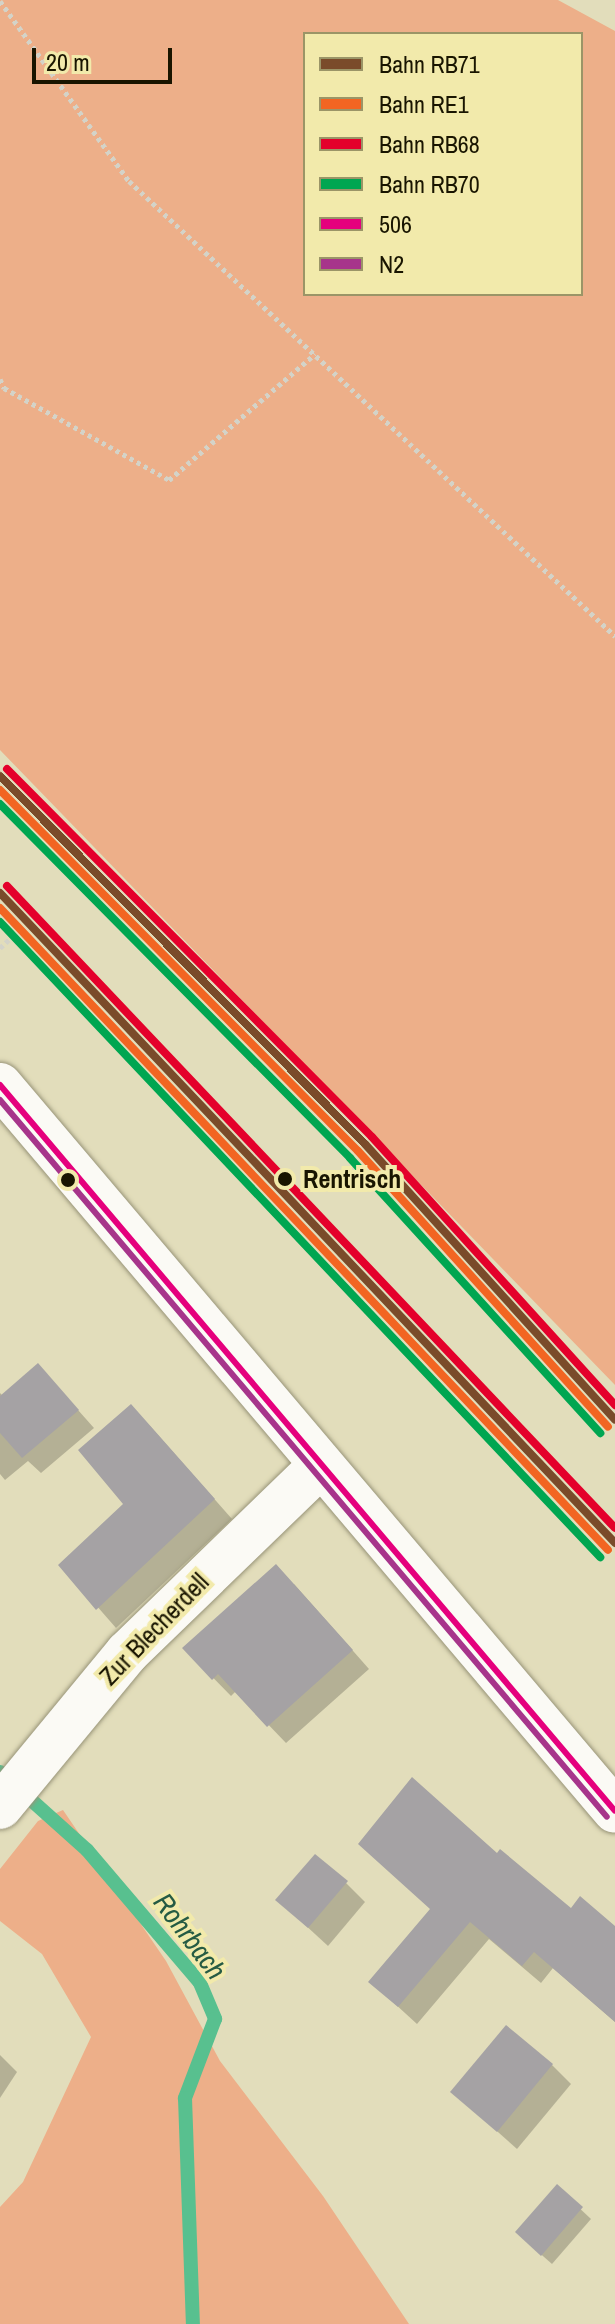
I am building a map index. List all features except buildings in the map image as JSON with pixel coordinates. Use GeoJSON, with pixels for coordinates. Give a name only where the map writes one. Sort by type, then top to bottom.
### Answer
{"type":"FeatureCollection","features":[{"type":"Feature","properties":{"kind":"main road"},"geometry":{"type":"LineString","coordinates":[[0,1085],[615,1811]]}},
{"type":"Feature","properties":{"kind":"main road","name":"Zur Blecherdell"},"geometry":{"type":"LineString","coordinates":[[0,1807],[56,1733],[127,1653],[321,1465]]}},
{"type":"Feature","properties":{"kind":"path"},"geometry":{"type":"LineString","coordinates":[[0,1],[129,181],[615,636]]}},
{"type":"Feature","properties":{"kind":"path"},"geometry":{"type":"LineString","coordinates":[[0,379],[4,388],[169,480],[315,354]]}},
{"type":"Feature","properties":{"kind":"path"},"geometry":{"type":"LineString","coordinates":[[0,948],[15,934]]}},
{"type":"Feature","properties":{"kind":"shaded area"},"geometry":{"type":"Polygon","coordinates":[[[0,0],[558,0],[615,31],[615,1385],[0,750],[0,0]]]}},
{"type":"Feature","properties":{"kind":"shaded area"},"geometry":{"type":"Polygon","coordinates":[[[63,1810],[166,1961],[220,2061],[323,2196],[409,2324],[0,2324],[0,2207],[23,2182],[91,2037],[42,1954],[0,1921],[0,1869],[38,1821],[63,1810]]]}},
{"type":"Feature","properties":{"kind":"waterway","name":"Rohrbach"},"geometry":{"type":"LineString","coordinates":[[0,1772],[87,1850],[200,1983],[215,2019],[185,2098],[193,2324]]}},
{"type":"Feature","properties":{"kind":"rail line","name":"RB68"},"geometry":{"type":"LineString","coordinates":[[7,769],[372,1137],[615,1405]]}},
{"type":"Feature","properties":{"kind":"rail line","name":"RB71"},"geometry":{"type":"LineString","coordinates":[[0,776],[365,1144],[615,1420]]}},
{"type":"Feature","properties":{"kind":"rail line","name":"RE1"},"geometry":{"type":"LineString","coordinates":[[0,790],[358,1151],[608,1427]]}},
{"type":"Feature","properties":{"kind":"rail line","name":"RB70"},"geometry":{"type":"LineString","coordinates":[[0,804],[350,1158],[600,1433]]}},
{"type":"Feature","properties":{"kind":"rail line","name":"RB68"},"geometry":{"type":"LineString","coordinates":[[7,886],[615,1528]]}},
{"type":"Feature","properties":{"kind":"rail line","name":"RB71"},"geometry":{"type":"LineString","coordinates":[[0,893],[615,1543]]}},
{"type":"Feature","properties":{"kind":"rail line","name":"RE1"},"geometry":{"type":"LineString","coordinates":[[0,908],[608,1550]]}},
{"type":"Feature","properties":{"kind":"rail line","name":"RB70"},"geometry":{"type":"LineString","coordinates":[[0,922],[600,1557]]}},
{"type":"Feature","properties":{"kind":"transit line","name":"506"},"geometry":{"type":"LineString","coordinates":[[0,1085],[615,1811]]}},
{"type":"Feature","properties":{"kind":"transit line","name":"N2"},"geometry":{"type":"LineString","coordinates":[[0,1100],[607,1817]]}},
{"type":"Feature","properties":{"kind":"place","name":"Rentrisch"},"geometry":{"type":"Point","coordinates":[285,1179]}}]}
